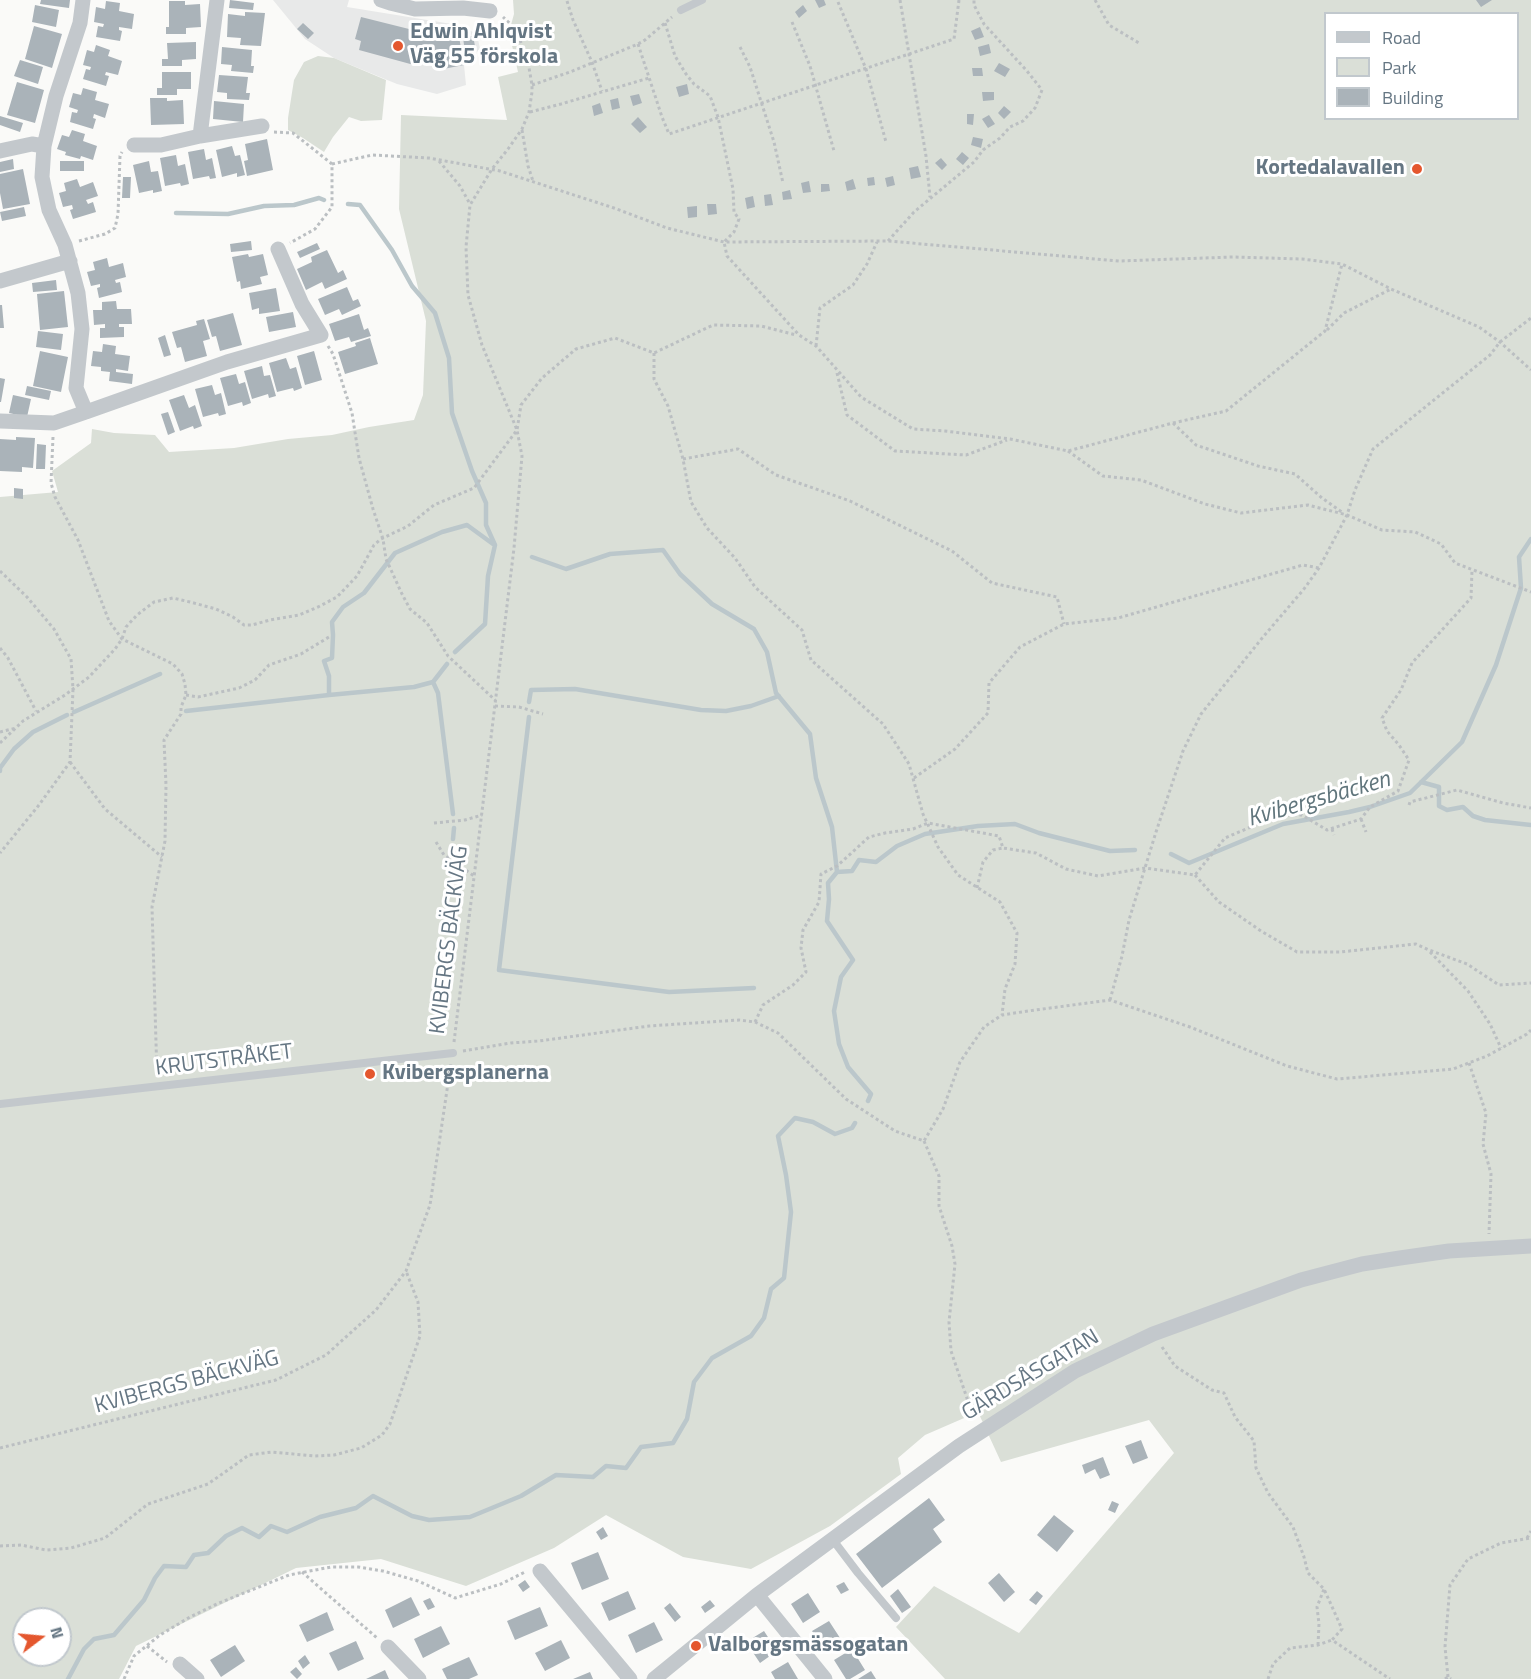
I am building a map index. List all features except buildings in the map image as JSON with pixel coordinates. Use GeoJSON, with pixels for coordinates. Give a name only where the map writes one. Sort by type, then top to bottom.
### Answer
{"type":"FeatureCollection","features":[{"type":"Feature","properties":{"kind":"street"},"geometry":{"type":"LineString","coordinates":[[83,0],[80,23],[56,96],[44,146],[42,177],[49,210],[70,261],[78,293],[82,329],[76,388],[86,412]]}},
{"type":"Feature","properties":{"kind":"street"},"geometry":{"type":"LineString","coordinates":[[200,136],[217,0]]}},
{"type":"Feature","properties":{"kind":"street"},"geometry":{"type":"LineString","coordinates":[[381,0],[415,9],[463,8],[490,11]]}},
{"type":"Feature","properties":{"kind":"street"},"geometry":{"type":"LineString","coordinates":[[134,145],[161,145],[262,126]]}},
{"type":"Feature","properties":{"kind":"street"},"geometry":{"type":"LineString","coordinates":[[0,151],[32,144],[44,146]]}},
{"type":"Feature","properties":{"kind":"street"},"geometry":{"type":"LineString","coordinates":[[0,421],[54,423],[227,362],[321,334],[302,304],[278,249]]}},
{"type":"Feature","properties":{"kind":"street"},"geometry":{"type":"LineString","coordinates":[[0,281],[70,261]]}},
{"type":"Feature","properties":{"kind":"street","name":"GÄRDSÅSGATAN"},"geometry":{"type":"LineString","coordinates":[[654,1679],[758,1595],[918,1476],[980,1432],[1076,1371],[1153,1334],[1301,1280],[1381,1261],[1449,1251],[1531,1246]]}},
{"type":"Feature","properties":{"kind":"street"},"geometry":{"type":"LineString","coordinates":[[540,1571],[630,1679]]}},
{"type":"Feature","properties":{"kind":"street"},"geometry":{"type":"LineString","coordinates":[[758,1595],[825,1679]]}},
{"type":"Feature","properties":{"kind":"street"},"geometry":{"type":"LineString","coordinates":[[388,1647],[419,1679]]}},
{"type":"Feature","properties":{"kind":"street"},"geometry":{"type":"LineString","coordinates":[[180,1664],[197,1679]]}},
{"type":"Feature","properties":{"kind":"lane"},"geometry":{"type":"LineString","coordinates":[[681,10],[702,0]]}},
{"type":"Feature","properties":{"kind":"lane","name":"KRUTSTRÅKET"},"geometry":{"type":"LineString","coordinates":[[0,1104],[453,1053]]}},
{"type":"Feature","properties":{"kind":"lane"},"geometry":{"type":"LineString","coordinates":[[833,1540],[896,1618]]}},
{"type":"Feature","properties":{"kind":"path"},"geometry":{"type":"LineString","coordinates":[[567,0],[602,91]]}},
{"type":"Feature","properties":{"kind":"path"},"geometry":{"type":"LineString","coordinates":[[900,0],[927,156],[930,198]]}},
{"type":"Feature","properties":{"kind":"path"},"geometry":{"type":"LineString","coordinates":[[638,44],[669,134],[954,39],[959,0]]}},
{"type":"Feature","properties":{"kind":"path"},"geometry":{"type":"LineString","coordinates":[[888,241],[914,212],[974,162],[983,150],[1000,138],[1010,127],[1023,120],[1035,108],[1042,90],[984,24],[974,5],[974,0]]}},
{"type":"Feature","properties":{"kind":"path"},"geometry":{"type":"LineString","coordinates":[[1095,0],[1109,25],[1139,43]]}},
{"type":"Feature","properties":{"kind":"path"},"geometry":{"type":"LineString","coordinates":[[838,2],[866,69],[886,142]]}},
{"type":"Feature","properties":{"kind":"path"},"geometry":{"type":"LineString","coordinates":[[532,85],[638,44],[681,10]]}},
{"type":"Feature","properties":{"kind":"path","name":"KVIBERGS BÄCKVÄG"},"geometry":{"type":"LineString","coordinates":[[0,1448],[276,1380],[326,1355],[376,1310],[406,1271],[430,1205],[453,1053],[514,548],[522,456],[516,430],[482,345],[468,295],[466,247],[470,205],[492,169],[522,129],[529,112],[532,85],[528,62],[516,29],[504,18],[490,11]]}},
{"type":"Feature","properties":{"kind":"path"},"geometry":{"type":"LineString","coordinates":[[792,22],[816,85],[834,151]]}},
{"type":"Feature","properties":{"kind":"path"},"geometry":{"type":"LineString","coordinates":[[665,23],[675,56],[694,84],[711,96],[718,117],[733,189],[734,212],[739,219],[734,232],[724,242]]}},
{"type":"Feature","properties":{"kind":"path"},"geometry":{"type":"LineString","coordinates":[[740,47],[750,67],[774,142],[783,183]]}},
{"type":"Feature","properties":{"kind":"path"},"geometry":{"type":"LineString","coordinates":[[529,112],[649,78]]}},
{"type":"Feature","properties":{"kind":"path"},"geometry":{"type":"LineString","coordinates":[[262,126],[272,132],[293,134],[332,164]]}},
{"type":"Feature","properties":{"kind":"path"},"geometry":{"type":"LineString","coordinates":[[522,129],[528,166],[534,181]]}},
{"type":"Feature","properties":{"kind":"path"},"geometry":{"type":"LineString","coordinates":[[64,245],[105,234],[115,228],[119,208],[120,156],[121,152],[134,145]]}},
{"type":"Feature","properties":{"kind":"path"},"geometry":{"type":"LineString","coordinates":[[332,164],[372,155],[429,158],[492,169],[534,181],[668,228],[724,242],[888,241],[1110,260],[1244,257],[1302,259],[1342,264],[1391,289],[1479,327],[1500,342],[1531,370]]}},
{"type":"Feature","properties":{"kind":"path"},"geometry":{"type":"LineString","coordinates":[[437,160],[460,186],[470,205]]}},
{"type":"Feature","properties":{"kind":"path"},"geometry":{"type":"LineString","coordinates":[[278,249],[315,229],[332,207],[332,164]]}},
{"type":"Feature","properties":{"kind":"path"},"geometry":{"type":"LineString","coordinates":[[724,242],[727,255],[798,335],[816,346],[861,397],[913,429],[1010,439],[1068,451],[1103,476],[1141,480],[1205,504],[1240,513],[1308,505],[1347,515],[1382,530],[1415,532],[1441,544],[1455,563],[1531,592]]}},
{"type":"Feature","properties":{"kind":"path"},"geometry":{"type":"LineString","coordinates":[[816,346],[820,308],[853,285],[878,242]]}},
{"type":"Feature","properties":{"kind":"path"},"geometry":{"type":"LineString","coordinates":[[1325,332],[1342,264]]}},
{"type":"Feature","properties":{"kind":"path"},"geometry":{"type":"LineString","coordinates":[[1068,451],[1226,411],[1325,332],[1344,313],[1391,289]]}},
{"type":"Feature","properties":{"kind":"path"},"geometry":{"type":"LineString","coordinates":[[1110,1000],[1129,920],[1145,868],[1183,751],[1201,714],[1319,568],[1347,515],[1355,490],[1374,449],[1490,355],[1500,342],[1531,318]]}},
{"type":"Feature","properties":{"kind":"path"},"geometry":{"type":"LineString","coordinates":[[0,743],[23,721],[89,677],[122,639],[126,627],[154,602],[173,598],[216,609],[244,625],[252,626],[299,615],[337,597],[357,576],[374,545],[408,526],[434,505],[474,488],[516,430],[521,405],[542,378],[576,349],[615,338],[654,352],[713,325],[761,326],[798,335]]}},
{"type":"Feature","properties":{"kind":"path"},"geometry":{"type":"LineString","coordinates":[[321,334],[333,354],[352,413],[359,458],[387,559],[402,594],[410,609],[427,623],[447,656],[495,700]]}},
{"type":"Feature","properties":{"kind":"path"},"geometry":{"type":"LineString","coordinates":[[654,352],[654,379],[668,406],[683,459],[691,502],[707,528],[735,558],[755,587],[802,630],[811,660],[883,724],[909,764],[923,814],[938,847],[958,875],[1000,902],[1017,933],[1015,964],[1005,989],[1002,1016]]}},
{"type":"Feature","properties":{"kind":"path"},"geometry":{"type":"LineString","coordinates":[[837,371],[847,415],[895,451],[966,455],[1010,439]]}},
{"type":"Feature","properties":{"kind":"path"},"geometry":{"type":"LineString","coordinates":[[54,423],[51,483],[78,540],[109,621],[122,639],[173,664],[182,674],[185,684],[186,695],[181,714],[164,740],[165,841],[152,907],[157,1086]]}},
{"type":"Feature","properties":{"kind":"path"},"geometry":{"type":"LineString","coordinates":[[1173,423],[1196,445],[1258,466],[1295,474],[1322,498],[1347,515]]}},
{"type":"Feature","properties":{"kind":"path"},"geometry":{"type":"LineString","coordinates":[[683,459],[738,449],[776,475],[850,501],[952,551],[992,583],[1057,597],[1064,624]]}},
{"type":"Feature","properties":{"kind":"path"},"geometry":{"type":"LineString","coordinates":[[914,778],[955,748],[988,713],[989,682],[1020,647],[1064,624],[1118,618],[1303,566],[1319,568]]}},
{"type":"Feature","properties":{"kind":"path"},"geometry":{"type":"LineString","coordinates":[[1195,875],[1225,838],[1279,815],[1302,815],[1327,830],[1332,829],[1361,819],[1370,807],[1398,791],[1409,760],[1387,731],[1382,718],[1401,690],[1412,663],[1471,598],[1472,570]]}},
{"type":"Feature","properties":{"kind":"path"},"geometry":{"type":"LineString","coordinates":[[0,571],[27,597],[54,629],[71,659],[72,689],[70,762],[0,853]]}},
{"type":"Feature","properties":{"kind":"path"},"geometry":{"type":"LineString","coordinates":[[186,695],[198,696],[239,688],[255,680],[269,665],[301,654],[329,637]]}},
{"type":"Feature","properties":{"kind":"path"},"geometry":{"type":"LineString","coordinates":[[0,648],[8,658],[36,712]]}},
{"type":"Feature","properties":{"kind":"path"},"geometry":{"type":"LineString","coordinates":[[495,706],[519,707],[543,714]]}},
{"type":"Feature","properties":{"kind":"path"},"geometry":{"type":"LineString","coordinates":[[0,732],[16,728]]}},
{"type":"Feature","properties":{"kind":"path"},"geometry":{"type":"LineString","coordinates":[[70,762],[105,809],[162,857]]}},
{"type":"Feature","properties":{"kind":"path"},"geometry":{"type":"LineString","coordinates":[[1409,805],[1410,802],[1457,790],[1531,808]]}},
{"type":"Feature","properties":{"kind":"path"},"geometry":{"type":"LineString","coordinates":[[434,823],[465,820],[482,815]]}},
{"type":"Feature","properties":{"kind":"path"},"geometry":{"type":"LineString","coordinates":[[1361,819],[1366,832]]}},
{"type":"Feature","properties":{"kind":"path"},"geometry":{"type":"LineString","coordinates":[[755,1022],[763,1005],[793,985],[806,972],[801,948],[802,930],[819,902],[821,874],[837,866],[868,837],[913,829],[928,823],[999,836],[1003,848]]}},
{"type":"Feature","properties":{"kind":"path"},"geometry":{"type":"LineString","coordinates":[[1332,829],[1334,835]]}},
{"type":"Feature","properties":{"kind":"path"},"geometry":{"type":"LineString","coordinates":[[436,842],[444,855],[474,876]]}},
{"type":"Feature","properties":{"kind":"path"},"geometry":{"type":"LineString","coordinates":[[977,888],[983,862],[993,850],[1003,848],[1036,854],[1066,869],[1098,876],[1145,868],[1195,875],[1219,902],[1297,952],[1340,952],[1416,944],[1467,964],[1499,985],[1531,983]]}},
{"type":"Feature","properties":{"kind":"path"},"geometry":{"type":"LineString","coordinates":[[1428,950],[1468,991],[1490,1024],[1501,1048]]}},
{"type":"Feature","properties":{"kind":"path"},"geometry":{"type":"LineString","coordinates":[[924,1141],[943,1109],[960,1062],[984,1027],[1002,1016],[1110,1000],[1190,1026],[1287,1066],[1337,1079],[1453,1068],[1487,1056],[1531,1030]]}},
{"type":"Feature","properties":{"kind":"path"},"geometry":{"type":"LineString","coordinates":[[453,1053],[511,1043],[649,1026],[739,1020],[755,1022],[778,1033],[846,1099],[895,1131],[924,1141],[939,1176],[939,1206],[952,1246],[954,1264],[949,1322],[951,1351],[970,1412],[980,1432]]}},
{"type":"Feature","properties":{"kind":"path"},"geometry":{"type":"LineString","coordinates":[[1469,1063],[1486,1113],[1484,1144],[1491,1174],[1488,1248]]}},
{"type":"Feature","properties":{"kind":"path"},"geometry":{"type":"LineString","coordinates":[[0,1546],[21,1545],[46,1550],[71,1548],[105,1538],[148,1504],[208,1484],[249,1455],[272,1452],[314,1456],[334,1455],[361,1448],[382,1436],[390,1424],[420,1336],[418,1302],[406,1271]]}},
{"type":"Feature","properties":{"kind":"path"},"geometry":{"type":"LineString","coordinates":[[1153,1334],[1175,1366],[1212,1390],[1224,1393],[1235,1417],[1254,1441],[1256,1468],[1268,1493],[1293,1527],[1308,1573],[1324,1589],[1342,1629],[1332,1640],[1318,1646],[1290,1648],[1273,1664],[1268,1679]]}},
{"type":"Feature","properties":{"kind":"path"},"geometry":{"type":"LineString","coordinates":[[1448,1678],[1445,1647],[1450,1585],[1468,1559],[1501,1543],[1529,1538],[1531,1531]]}},
{"type":"Feature","properties":{"kind":"path"},"geometry":{"type":"LineString","coordinates":[[124,1679],[134,1656],[160,1635],[219,1603],[289,1575],[332,1567],[383,1571],[418,1581],[455,1598],[501,1584],[525,1572],[540,1571]]}},
{"type":"Feature","properties":{"kind":"path"},"geometry":{"type":"LineString","coordinates":[[302,1572],[388,1647]]}},
{"type":"Feature","properties":{"kind":"path"},"geometry":{"type":"LineString","coordinates":[[1318,1646],[1317,1607],[1324,1589]]}},
{"type":"Feature","properties":{"kind":"path"},"geometry":{"type":"LineString","coordinates":[[1332,1640],[1390,1679]]}},
{"type":"Feature","properties":{"kind":"path"},"geometry":{"type":"LineString","coordinates":[[147,1646],[169,1663],[180,1664]]}},
{"type":"Feature","properties":{"kind":"shaded area","name":"Edwin Ahlqvist Väg 55 förskola"},"geometry":{"type":"Polygon","coordinates":[[[273,0],[349,0],[347,7],[458,25],[477,34],[480,49],[466,57],[464,65],[466,85],[437,94],[397,84],[334,58],[305,39],[273,0]]]}},
{"type":"Feature","properties":{"kind":"green space"},"geometry":{"type":"Polygon","coordinates":[[[513,0],[1531,0],[1531,1679],[945,1679],[896,1627],[934,1586],[1019,1633],[1174,1453],[1149,1420],[1001,1462],[978,1412],[925,1435],[898,1458],[901,1474],[830,1526],[751,1569],[683,1557],[606,1515],[554,1548],[466,1586],[381,1559],[296,1568],[136,1646],[119,1679],[0,1679],[0,497],[58,492],[52,471],[91,443],[92,429],[114,433],[155,435],[169,452],[234,448],[288,439],[332,435],[414,420],[423,395],[426,321],[399,209],[401,115],[507,120],[498,77],[518,72],[509,32],[514,14],[513,0]]]}},
{"type":"Feature","properties":{"kind":"green space"},"geometry":{"type":"Polygon","coordinates":[[[318,56],[334,58],[386,80],[382,120],[361,121],[349,117],[324,152],[288,130],[294,80],[304,62],[318,56]]]}},
{"type":"Feature","properties":{"kind":"waterway"},"geometry":{"type":"LineString","coordinates":[[176,213],[228,214],[264,206],[294,205],[319,198],[324,200]]}},
{"type":"Feature","properties":{"kind":"waterway"},"geometry":{"type":"LineString","coordinates":[[348,204],[360,205],[392,250],[412,286],[435,313],[449,358],[452,413],[486,503],[486,525],[495,545],[488,576],[485,624],[455,652]]}},
{"type":"Feature","properties":{"kind":"waterway"},"geometry":{"type":"LineString","coordinates":[[186,711],[329,695],[329,676],[324,661],[332,658],[332,622],[343,607],[364,593],[395,553],[442,532],[467,525],[493,544]]}},
{"type":"Feature","properties":{"kind":"waterway","name":"Kvibergsbäcken"},"geometry":{"type":"LineString","coordinates":[[1171,854],[1189,863],[1283,824],[1370,807],[1410,793],[1462,742],[1496,665],[1521,588],[1519,557],[1531,539]]}},
{"type":"Feature","properties":{"kind":"waterway"},"geometry":{"type":"LineString","coordinates":[[532,557],[566,569],[610,554],[663,550],[680,574],[712,604],[754,629],[767,652],[776,693],[810,734],[816,778],[832,827],[837,872]]}},
{"type":"Feature","properties":{"kind":"waterway"},"geometry":{"type":"LineString","coordinates":[[329,695],[414,687],[433,682],[447,664]]}},
{"type":"Feature","properties":{"kind":"waterway"},"geometry":{"type":"LineString","coordinates":[[74,712],[160,674]]}},
{"type":"Feature","properties":{"kind":"waterway"},"geometry":{"type":"LineString","coordinates":[[433,682],[438,693],[453,814]]}},
{"type":"Feature","properties":{"kind":"waterway"},"geometry":{"type":"LineString","coordinates":[[529,702],[531,690],[575,689],[701,710],[726,711],[751,706],[779,696]]}},
{"type":"Feature","properties":{"kind":"waterway"},"geometry":{"type":"LineString","coordinates":[[0,771],[14,749],[33,732],[67,715]]}},
{"type":"Feature","properties":{"kind":"waterway"},"geometry":{"type":"LineString","coordinates":[[529,717],[499,970],[669,992],[754,988]]}},
{"type":"Feature","properties":{"kind":"waterway"},"geometry":{"type":"LineString","coordinates":[[1421,782],[1439,787],[1439,806],[1447,810],[1463,807],[1473,816],[1485,820],[1531,825]]}},
{"type":"Feature","properties":{"kind":"waterway","name":"Kvibergsbäcken"},"geometry":{"type":"LineString","coordinates":[[868,1101],[871,1094],[848,1067],[839,1044],[834,1011],[841,977],[853,960],[827,921],[828,883],[837,872],[852,871],[859,860],[876,862],[897,846],[925,834],[978,826],[1015,824],[1039,833],[1110,851],[1135,850]]}},
{"type":"Feature","properties":{"kind":"waterway"},"geometry":{"type":"LineString","coordinates":[[453,839],[454,828]]}},
{"type":"Feature","properties":{"kind":"waterway","name":"Kvibergsbäcken"},"geometry":{"type":"LineString","coordinates":[[68,1679],[84,1649],[94,1639],[114,1635],[144,1600],[164,1566],[186,1567],[194,1555],[208,1553],[226,1536],[242,1528],[259,1537],[271,1526],[287,1532],[320,1517],[356,1508],[373,1496],[412,1516],[429,1520],[470,1517],[521,1496],[556,1475],[593,1477],[606,1466],[626,1468],[641,1447],[673,1443],[687,1419],[694,1382],[712,1358],[751,1336],[764,1318],[771,1289],[784,1278],[791,1212],[778,1136],[795,1118],[813,1122],[835,1134],[852,1128],[855,1123]]}},
{"type":"Feature","properties":{"kind":"place","name":"Edwin Ahlqvist Väg 55 förskola"},"geometry":{"type":"Point","coordinates":[398,46]}},
{"type":"Feature","properties":{"kind":"place","name":"Kortedalavallen"},"geometry":{"type":"Point","coordinates":[1417,169]}},
{"type":"Feature","properties":{"kind":"place","name":"Kvibergsplanerna"},"geometry":{"type":"Point","coordinates":[370,1074]}},
{"type":"Feature","properties":{"kind":"place","name":"Valborgsmässogatan"},"geometry":{"type":"Point","coordinates":[696,1646]}}]}
